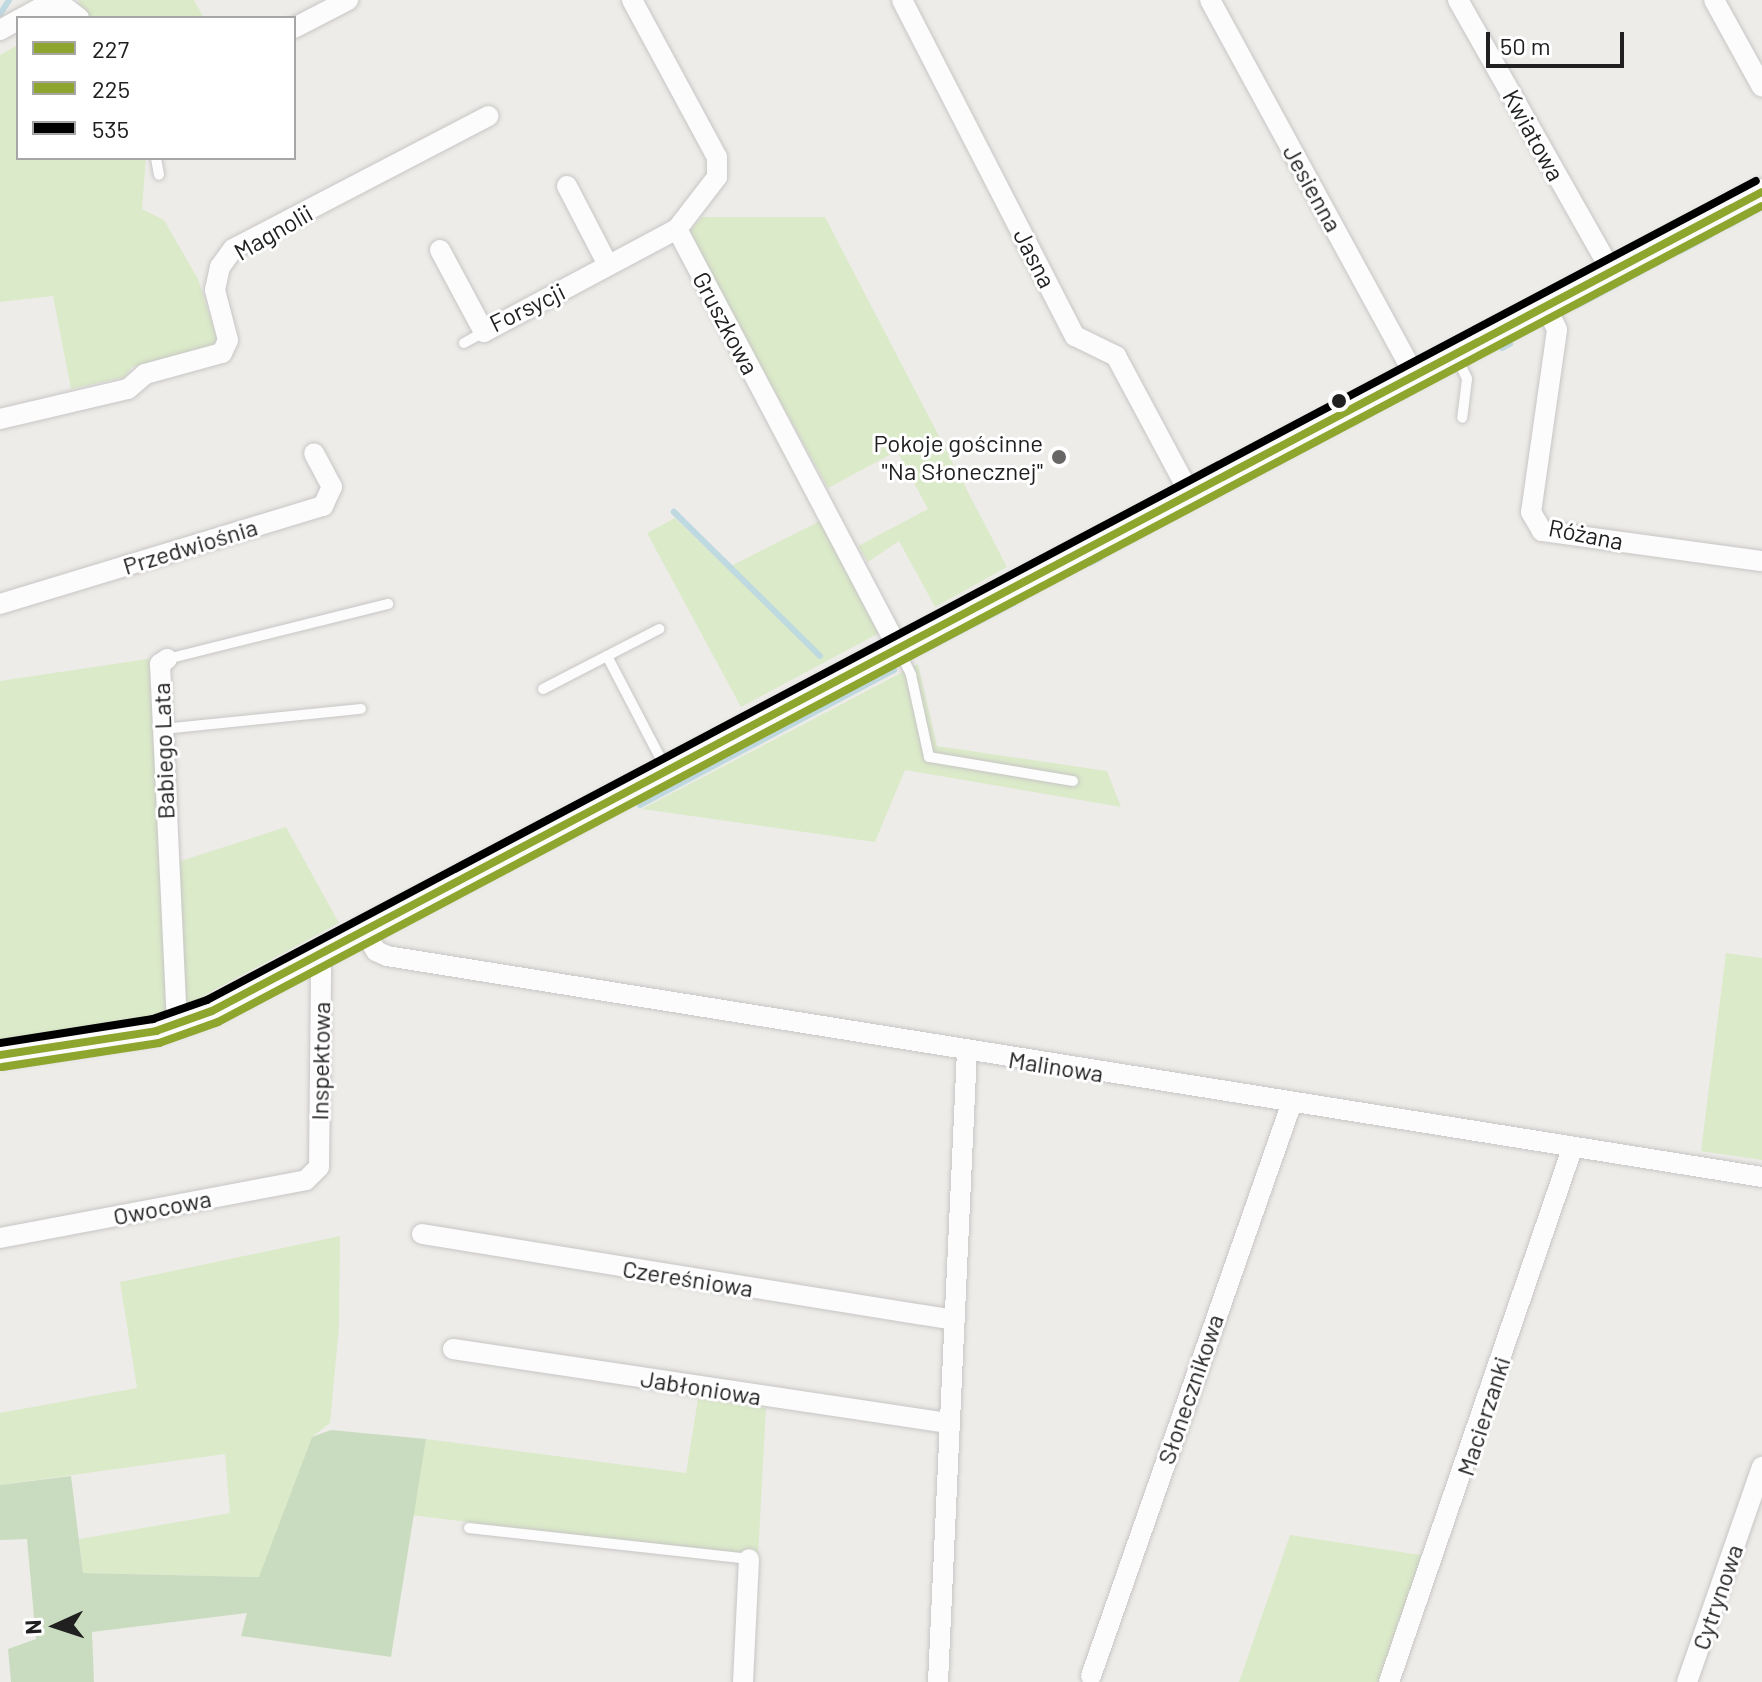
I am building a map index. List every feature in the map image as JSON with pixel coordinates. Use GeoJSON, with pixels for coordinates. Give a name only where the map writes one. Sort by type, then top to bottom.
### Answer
{"type":"FeatureCollection","features":[{"type":"Feature","properties":{"kind":"street"},"geometry":{"type":"LineString","coordinates":[[296,27],[348,0]]}},
{"type":"Feature","properties":{"kind":"street"},"geometry":{"type":"LineString","coordinates":[[632,0],[717,157],[717,177],[677,229]]}},
{"type":"Feature","properties":{"kind":"street","name":"Jasna"},"geometry":{"type":"LineString","coordinates":[[902,0],[1075,336],[1116,356],[1190,494]]}},
{"type":"Feature","properties":{"kind":"street","name":"Jesienna"},"geometry":{"type":"LineString","coordinates":[[1210,0],[1415,376]]}},
{"type":"Feature","properties":{"kind":"street","name":"Kwiatowa"},"geometry":{"type":"LineString","coordinates":[[1458,0],[1611,270]]}},
{"type":"Feature","properties":{"kind":"street"},"geometry":{"type":"LineString","coordinates":[[1714,0],[1762,87]]}},
{"type":"Feature","properties":{"kind":"street"},"geometry":{"type":"LineString","coordinates":[[26,16],[44,6],[67,9],[76,16]]}},
{"type":"Feature","properties":{"kind":"street","name":"Magnolii"},"geometry":{"type":"LineString","coordinates":[[0,419],[128,389],[145,374],[222,353],[228,340],[215,290],[220,267],[233,249],[488,116]]}},
{"type":"Feature","properties":{"kind":"street"},"geometry":{"type":"LineString","coordinates":[[567,186],[608,265]]}},
{"type":"Feature","properties":{"kind":"street"},"geometry":{"type":"LineString","coordinates":[[0,1055],[177,1025],[899,650],[1762,192]]}},
{"type":"Feature","properties":{"kind":"street","name":"Forsycji"},"geometry":{"type":"LineString","coordinates":[[440,250],[484,332],[677,229]]}},
{"type":"Feature","properties":{"kind":"street","name":"Gruszkowa"},"geometry":{"type":"LineString","coordinates":[[677,229],[899,650]]}},
{"type":"Feature","properties":{"kind":"street","name":"Różana"},"geometry":{"type":"LineString","coordinates":[[1546,307],[1557,330],[1531,512],[1542,531],[1762,561]]}},
{"type":"Feature","properties":{"kind":"street","name":"Przedwiośnia"},"geometry":{"type":"LineString","coordinates":[[0,604],[323,506],[332,487],[314,453]]}},
{"type":"Feature","properties":{"kind":"street","name":"Babiego Lata"},"geometry":{"type":"LineString","coordinates":[[167,659],[160,664],[177,1025]]}},
{"type":"Feature","properties":{"kind":"street","name":"Malinowa"},"geometry":{"type":"LineString","coordinates":[[363,930],[376,951],[387,956],[1572,1149],[1762,1177]]}},
{"type":"Feature","properties":{"kind":"street","name":"Inspektowa"},"geometry":{"type":"LineString","coordinates":[[313,957],[321,970],[319,1167]]}},
{"type":"Feature","properties":{"kind":"street"},"geometry":{"type":"LineString","coordinates":[[938,1682],[967,1051]]}},
{"type":"Feature","properties":{"kind":"street","name":"Słonecznikowa"},"geometry":{"type":"LineString","coordinates":[[1091,1676],[1292,1102]]}},
{"type":"Feature","properties":{"kind":"street","name":"Macierzanki"},"geometry":{"type":"LineString","coordinates":[[1389,1682],[1572,1149]]}},
{"type":"Feature","properties":{"kind":"street","name":"Owocowa"},"geometry":{"type":"LineString","coordinates":[[0,1238],[306,1180],[319,1167]]}},
{"type":"Feature","properties":{"kind":"street","name":"Czereśniowa"},"geometry":{"type":"LineString","coordinates":[[422,1234],[954,1320]]}},
{"type":"Feature","properties":{"kind":"street","name":"Jabłoniowa"},"geometry":{"type":"LineString","coordinates":[[453,1349],[948,1423]]}},
{"type":"Feature","properties":{"kind":"street","name":"Cytrynowa"},"geometry":{"type":"LineString","coordinates":[[1687,1682],[1762,1467]]}},
{"type":"Feature","properties":{"kind":"street"},"geometry":{"type":"LineString","coordinates":[[743,1682],[749,1559]]}},
{"type":"Feature","properties":{"kind":"lane"},"geometry":{"type":"LineString","coordinates":[[156,160],[159,175]]}},
{"type":"Feature","properties":{"kind":"lane"},"geometry":{"type":"LineString","coordinates":[[464,343],[484,332]]}},
{"type":"Feature","properties":{"kind":"lane"},"geometry":{"type":"LineString","coordinates":[[1455,355],[1467,379],[1462,418]]}},
{"type":"Feature","properties":{"kind":"lane","name":"Babiego Lata"},"geometry":{"type":"LineString","coordinates":[[167,659],[388,604]]}},
{"type":"Feature","properties":{"kind":"lane"},"geometry":{"type":"LineString","coordinates":[[543,689],[659,629]]}},
{"type":"Feature","properties":{"kind":"lane"},"geometry":{"type":"LineString","coordinates":[[899,650],[911,675],[929,757],[1073,781]]}},
{"type":"Feature","properties":{"kind":"lane"},"geometry":{"type":"LineString","coordinates":[[607,656],[667,771]]}},
{"type":"Feature","properties":{"kind":"lane"},"geometry":{"type":"LineString","coordinates":[[163,729],[361,709]]}},
{"type":"Feature","properties":{"kind":"lane"},"geometry":{"type":"LineString","coordinates":[[469,1528],[749,1559]]}},
{"type":"Feature","properties":{"kind":"green space"},"geometry":{"type":"Polygon","coordinates":[[[78,0],[194,0],[203,16],[70,16],[82,9],[78,0]]]}},
{"type":"Feature","properties":{"kind":"green space"},"geometry":{"type":"Polygon","coordinates":[[[16,46],[16,160],[146,160],[142,209],[164,220],[198,279],[217,338],[212,348],[132,367],[125,377],[71,389],[53,296],[0,302],[0,55],[16,46]]]}},
{"type":"Feature","properties":{"kind":"green space"},"geometry":{"type":"Polygon","coordinates":[[[702,217],[825,217],[1007,567],[935,607],[899,541],[868,562],[858,546],[928,509],[897,451],[828,488],[688,234],[702,217]]]}},
{"type":"Feature","properties":{"kind":"green space"},"geometry":{"type":"Polygon","coordinates":[[[675,518],[727,568],[822,520],[881,632],[741,707],[647,533],[675,518]]]}},
{"type":"Feature","properties":{"kind":"green space"},"geometry":{"type":"Polygon","coordinates":[[[154,658],[159,868],[286,827],[339,923],[166,1016],[0,1042],[0,681],[154,658]]]}},
{"type":"Feature","properties":{"kind":"green space"},"geometry":{"type":"Polygon","coordinates":[[[918,664],[937,746],[1107,771],[1121,807],[905,770],[875,842],[642,809],[918,664]]]}},
{"type":"Feature","properties":{"kind":"green space"},"geometry":{"type":"Polygon","coordinates":[[[1726,953],[1762,958],[1762,1160],[1701,1151],[1726,953]]]}},
{"type":"Feature","properties":{"kind":"green space"},"geometry":{"type":"Polygon","coordinates":[[[340,1236],[339,1327],[330,1423],[312,1437],[260,1577],[83,1573],[79,1539],[230,1513],[225,1454],[0,1485],[0,1413],[137,1388],[120,1282],[340,1236]]]}},
{"type":"Feature","properties":{"kind":"green space"},"geometry":{"type":"Polygon","coordinates":[[[698,1399],[766,1408],[758,1557],[410,1515],[426,1439],[686,1473],[698,1399]]]}},
{"type":"Feature","properties":{"kind":"green space"},"geometry":{"type":"Polygon","coordinates":[[[331,1430],[426,1439],[391,1657],[241,1636],[247,1613],[92,1632],[94,1682],[11,1682],[8,1649],[36,1639],[27,1539],[0,1540],[0,1485],[71,1476],[83,1573],[259,1577],[312,1437],[331,1430]]]}},
{"type":"Feature","properties":{"kind":"green space"},"geometry":{"type":"Polygon","coordinates":[[[1290,1535],[1427,1556],[1381,1682],[1239,1682],[1290,1535]]]}},
{"type":"Feature","properties":{"kind":"waterway"},"geometry":{"type":"LineString","coordinates":[[0,14],[9,0]]}},
{"type":"Feature","properties":{"kind":"waterway"},"geometry":{"type":"LineString","coordinates":[[1729,225],[1762,207]]}},
{"type":"Feature","properties":{"kind":"waterway"},"geometry":{"type":"LineString","coordinates":[[1680,251],[1710,235]]}},
{"type":"Feature","properties":{"kind":"waterway"},"geometry":{"type":"LineString","coordinates":[[1576,306],[1664,259]]}},
{"type":"Feature","properties":{"kind":"waterway"},"geometry":{"type":"LineString","coordinates":[[1502,348],[1510,344]]}},
{"type":"Feature","properties":{"kind":"waterway"},"geometry":{"type":"LineString","coordinates":[[678,516],[674,512],[820,656]]}},
{"type":"Feature","properties":{"kind":"waterway"},"geometry":{"type":"LineString","coordinates":[[1090,563],[1100,558]]}},
{"type":"Feature","properties":{"kind":"waterway"},"geometry":{"type":"LineString","coordinates":[[922,651],[1014,603]]}},
{"type":"Feature","properties":{"kind":"waterway"},"geometry":{"type":"LineString","coordinates":[[640,805],[894,670]]}},
{"type":"Feature","properties":{"kind":"transit line","name":"535"},"geometry":{"type":"LineString","coordinates":[[0,1043],[153,1019],[207,1000],[1756,181]]}},
{"type":"Feature","properties":{"kind":"transit line","name":"227"},"geometry":{"type":"LineString","coordinates":[[0,1055],[156,1031],[212,1011],[1762,192]]}},
{"type":"Feature","properties":{"kind":"transit line","name":"225"},"geometry":{"type":"LineString","coordinates":[[2,1067],[159,1043],[218,1022],[1762,206]]}},
{"type":"Feature","properties":{"kind":"place","name":"Pokoje gościnne \"Na Słonecznej\""},"geometry":{"type":"Point","coordinates":[1059,457]}}]}
